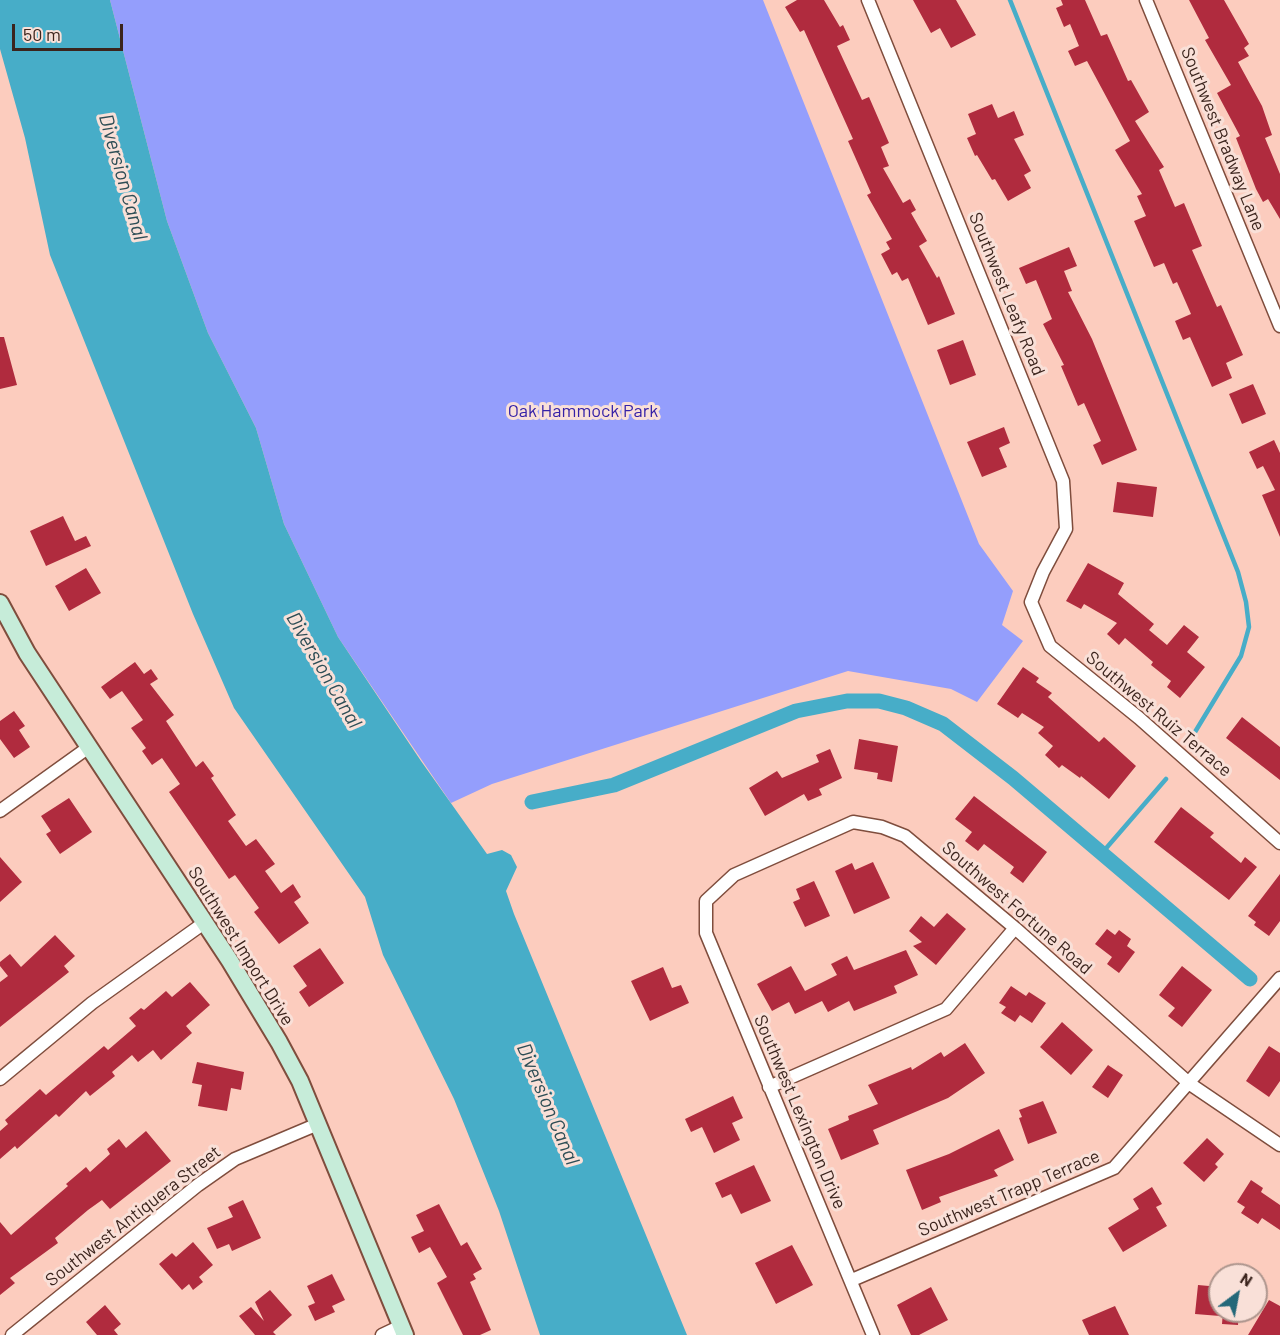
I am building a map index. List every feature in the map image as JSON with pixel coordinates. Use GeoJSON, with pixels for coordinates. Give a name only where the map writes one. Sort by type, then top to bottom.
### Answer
{"type":"FeatureCollection","features":[{"type":"Feature","properties":{"kind":"street","name":"Southwest Leafy Road"},"geometry":{"type":"LineString","coordinates":[[868,0],[1063,481],[1066,529],[1042,572],[1031,602]]}},
{"type":"Feature","properties":{"kind":"street","name":"Southwest Bradway Lane"},"geometry":{"type":"LineString","coordinates":[[1146,0],[1280,326]]}},
{"type":"Feature","properties":{"kind":"street","name":"Southwest Ruiz Terrace"},"geometry":{"type":"LineString","coordinates":[[1031,602],[1050,646],[1139,718],[1280,843]]}},
{"type":"Feature","properties":{"kind":"street","name":"Southwest Import Drive"},"geometry":{"type":"LineString","coordinates":[[0,603],[27,653],[230,961],[279,1042],[300,1081],[403,1330]]}},
{"type":"Feature","properties":{"kind":"street"},"geometry":{"type":"LineString","coordinates":[[0,811],[89,747]]}},
{"type":"Feature","properties":{"kind":"street","name":"Southwest Fortune Road"},"geometry":{"type":"LineString","coordinates":[[706,901],[734,875],[853,822],[882,827],[905,836],[1015,928],[1190,1084],[1280,1145]]}},
{"type":"Feature","properties":{"kind":"street","name":"Southwest Lexington Drive"},"geometry":{"type":"LineString","coordinates":[[706,901],[706,933],[873,1335]]}},
{"type":"Feature","properties":{"kind":"street"},"geometry":{"type":"LineString","coordinates":[[0,1079],[92,1003],[204,923]]}},
{"type":"Feature","properties":{"kind":"street"},"geometry":{"type":"LineString","coordinates":[[769,1087],[946,1009],[1015,928]]}},
{"type":"Feature","properties":{"kind":"street","name":"Southwest Trapp Terrace"},"geometry":{"type":"LineString","coordinates":[[852,1280],[1114,1168],[1190,1084],[1280,978]]}},
{"type":"Feature","properties":{"kind":"street","name":"Southwest Antiquera Street"},"geometry":{"type":"LineString","coordinates":[[12,1335],[198,1185],[235,1158],[318,1124]]}},
{"type":"Feature","properties":{"kind":"street"},"geometry":{"type":"LineString","coordinates":[[382,1335],[403,1330]]}},
{"type":"Feature","properties":{"kind":"green space","name":"Oak Hammock Park"},"geometry":{"type":"Polygon","coordinates":[[[110,0],[763,0],[979,544],[1013,591],[1002,625],[1023,641],[977,702],[951,689],[848,671],[492,784],[451,803],[338,637],[284,524],[256,428],[208,333],[167,221],[110,0]]]}},
{"type":"Feature","properties":{"kind":"water","name":"Diversion Canal"},"geometry":{"type":"Polygon","coordinates":[[[0,0],[110,0],[167,221],[208,333],[256,428],[284,524],[338,637],[421,761],[487,854],[502,850],[511,855],[517,867],[506,891],[514,914],[687,1335],[540,1335],[499,1211],[454,1099],[383,955],[365,897],[234,708],[193,614],[50,255],[25,138],[0,49],[0,0]]]}},
{"type":"Feature","properties":{"kind":"building"},"geometry":{"type":"Polygon","coordinates":[[[797,0],[824,0],[840,27],[843,25],[850,40],[837,46],[862,100],[869,97],[889,143],[881,147],[889,166],[883,168],[903,203],[910,199],[916,210],[911,213],[927,241],[919,246],[937,278],[939,276],[955,314],[928,325],[908,278],[902,281],[897,272],[892,275],[881,254],[890,249],[886,242],[892,239],[867,195],[871,193],[848,141],[853,139],[804,30],[800,32],[785,7],[797,0]]]}},
{"type":"Feature","properties":{"kind":"building"},"geometry":{"type":"Polygon","coordinates":[[[913,0],[956,0],[976,35],[951,48],[940,28],[931,33],[913,0]]]}},
{"type":"Feature","properties":{"kind":"building"},"geometry":{"type":"Polygon","coordinates":[[[1061,0],[1085,0],[1101,36],[1107,34],[1128,81],[1131,80],[1149,112],[1135,121],[1164,167],[1159,170],[1175,207],[1184,203],[1202,246],[1192,250],[1217,307],[1221,305],[1243,355],[1226,363],[1232,378],[1212,387],[1190,337],[1183,340],[1175,321],[1191,314],[1177,282],[1173,284],[1164,263],[1154,267],[1134,221],[1146,216],[1137,196],[1142,194],[1115,150],[1130,141],[1087,61],[1075,66],[1068,51],[1079,46],[1070,24],[1064,27],[1056,8],[1063,5],[1061,0]]]}},
{"type":"Feature","properties":{"kind":"building"},"geometry":{"type":"Polygon","coordinates":[[[1189,0],[1224,0],[1249,44],[1244,48],[1249,56],[1238,62],[1262,106],[1272,135],[1265,138],[1280,174],[1280,219],[1268,199],[1263,202],[1256,189],[1236,138],[1240,136],[1217,93],[1231,85],[1205,40],[1209,38],[1189,0]]]}},
{"type":"Feature","properties":{"kind":"building"},"geometry":{"type":"Polygon","coordinates":[[[992,104],[998,118],[1014,111],[1024,135],[1014,139],[1031,171],[1024,175],[1031,188],[1008,201],[995,179],[992,180],[977,155],[975,156],[967,138],[976,134],[968,114],[992,104]]]}},
{"type":"Feature","properties":{"kind":"building"},"geometry":{"type":"Polygon","coordinates":[[[1069,247],[1077,266],[1064,271],[1072,291],[1068,292],[1092,339],[1137,450],[1102,465],[1093,445],[1101,441],[1084,403],[1078,406],[1061,366],[1064,365],[1043,324],[1052,319],[1036,280],[1026,284],[1019,268],[1069,247]]]}},
{"type":"Feature","properties":{"kind":"building"},"geometry":{"type":"Polygon","coordinates":[[[0,337],[4,337],[17,385],[0,389],[0,337]]]}},
{"type":"Feature","properties":{"kind":"building"},"geometry":{"type":"Polygon","coordinates":[[[963,340],[976,375],[950,385],[937,350],[963,340]]]}},
{"type":"Feature","properties":{"kind":"building"},"geometry":{"type":"Polygon","coordinates":[[[1253,384],[1266,414],[1242,424],[1229,394],[1253,384]]]}},
{"type":"Feature","properties":{"kind":"building"},"geometry":{"type":"Polygon","coordinates":[[[1004,427],[1010,443],[999,448],[1007,467],[982,477],[967,442],[1004,427]]]}},
{"type":"Feature","properties":{"kind":"building"},"geometry":{"type":"Polygon","coordinates":[[[1274,440],[1280,453],[1280,537],[1262,495],[1275,490],[1263,466],[1257,469],[1249,452],[1274,440]]]}},
{"type":"Feature","properties":{"kind":"building"},"geometry":{"type":"Polygon","coordinates":[[[1117,482],[1157,487],[1153,517],[1113,512],[1117,482]]]}},
{"type":"Feature","properties":{"kind":"building"},"geometry":{"type":"Polygon","coordinates":[[[63,516],[75,541],[86,536],[91,546],[46,566],[30,531],[63,516]]]}},
{"type":"Feature","properties":{"kind":"building"},"geometry":{"type":"Polygon","coordinates":[[[1088,563],[1124,583],[1118,594],[1154,624],[1149,630],[1167,645],[1184,625],[1199,637],[1187,652],[1205,667],[1180,698],[1167,687],[1171,681],[1151,665],[1153,662],[1125,638],[1119,645],[1107,634],[1117,623],[1084,604],[1081,609],[1066,601],[1088,563]]]}},
{"type":"Feature","properties":{"kind":"building"},"geometry":{"type":"Polygon","coordinates":[[[86,568],[101,593],[69,611],[55,586],[86,568]]]}},
{"type":"Feature","properties":{"kind":"building"},"geometry":{"type":"Polygon","coordinates":[[[135,662],[144,674],[151,669],[158,679],[150,684],[174,715],[166,721],[196,767],[203,761],[214,776],[211,778],[236,815],[228,821],[246,846],[256,839],[275,864],[265,871],[281,893],[293,884],[301,897],[294,902],[309,923],[279,944],[254,912],[259,908],[235,875],[229,879],[169,792],[180,784],[162,758],[152,765],[142,751],[146,748],[131,728],[143,720],[122,691],[110,699],[101,687],[135,662]]]}},
{"type":"Feature","properties":{"kind":"building"},"geometry":{"type":"Polygon","coordinates":[[[1023,667],[1039,678],[1036,682],[1052,693],[1048,697],[1099,742],[1104,737],[1136,766],[1109,799],[1081,776],[1080,778],[1062,765],[1059,768],[1045,755],[1053,746],[1038,733],[1044,727],[1022,713],[1018,718],[997,704],[1023,667]]]}},
{"type":"Feature","properties":{"kind":"building"},"geometry":{"type":"Polygon","coordinates":[[[14,711],[25,726],[19,730],[30,747],[14,758],[0,739],[0,721],[14,711]]]}},
{"type":"Feature","properties":{"kind":"building"},"geometry":{"type":"Polygon","coordinates":[[[1242,717],[1280,747],[1280,780],[1226,738],[1242,717]]]}},
{"type":"Feature","properties":{"kind":"building"},"geometry":{"type":"Polygon","coordinates":[[[859,739],[898,746],[892,782],[877,779],[878,773],[854,769],[859,739]]]}},
{"type":"Feature","properties":{"kind":"building"},"geometry":{"type":"Polygon","coordinates":[[[830,749],[842,778],[819,789],[822,795],[808,801],[804,794],[765,816],[749,788],[777,771],[782,778],[819,762],[816,755],[830,749]]]}},
{"type":"Feature","properties":{"kind":"building"},"geometry":{"type":"Polygon","coordinates":[[[974,796],[1047,852],[1023,883],[1010,873],[1014,867],[984,844],[978,851],[965,841],[972,832],[955,819],[974,796]]]}},
{"type":"Feature","properties":{"kind":"building"},"geometry":{"type":"Polygon","coordinates":[[[69,798],[92,832],[60,854],[46,834],[51,831],[41,816],[69,798]]]}},
{"type":"Feature","properties":{"kind":"building"},"geometry":{"type":"Polygon","coordinates":[[[1181,807],[1214,833],[1210,837],[1241,863],[1245,857],[1257,867],[1229,900],[1154,842],[1181,807]]]}},
{"type":"Feature","properties":{"kind":"building"},"geometry":{"type":"Polygon","coordinates":[[[0,857],[22,882],[0,902],[0,857]]]}},
{"type":"Feature","properties":{"kind":"building"},"geometry":{"type":"Polygon","coordinates":[[[873,862],[890,898],[854,914],[835,871],[852,863],[855,870],[873,862]]]}},
{"type":"Feature","properties":{"kind":"building"},"geometry":{"type":"Polygon","coordinates":[[[1280,874],[1280,921],[1269,936],[1254,925],[1256,922],[1248,916],[1280,874]]]}},
{"type":"Feature","properties":{"kind":"building"},"geometry":{"type":"Polygon","coordinates":[[[814,881],[830,916],[805,927],[793,902],[800,899],[796,889],[814,881]]]}},
{"type":"Feature","properties":{"kind":"building"},"geometry":{"type":"Polygon","coordinates":[[[947,913],[966,929],[936,965],[913,946],[922,942],[909,931],[921,916],[934,927],[947,913]]]}},
{"type":"Feature","properties":{"kind":"building"},"geometry":{"type":"Polygon","coordinates":[[[1107,929],[1115,935],[1119,930],[1131,939],[1127,946],[1135,952],[1119,973],[1107,964],[1112,957],[1095,944],[1107,929]]]}},
{"type":"Feature","properties":{"kind":"building"},"geometry":{"type":"Polygon","coordinates":[[[55,935],[75,956],[64,966],[69,972],[0,1027],[0,982],[8,976],[0,966],[0,962],[10,954],[21,967],[55,935]]]}},
{"type":"Feature","properties":{"kind":"building"},"geometry":{"type":"Polygon","coordinates":[[[320,948],[344,983],[309,1007],[299,992],[307,986],[293,966],[320,948]]]}},
{"type":"Feature","properties":{"kind":"building"},"geometry":{"type":"Polygon","coordinates":[[[906,950],[918,975],[894,986],[897,993],[854,1011],[849,1001],[828,1012],[822,1001],[795,1014],[789,1002],[772,1011],[757,984],[791,966],[805,991],[837,975],[831,964],[847,956],[854,970],[906,950]]]}},
{"type":"Feature","properties":{"kind":"building"},"geometry":{"type":"Polygon","coordinates":[[[1182,966],[1212,990],[1182,1027],[1168,1016],[1175,1008],[1159,995],[1182,966]]]}},
{"type":"Feature","properties":{"kind":"building"},"geometry":{"type":"Polygon","coordinates":[[[663,967],[672,988],[681,985],[689,1003],[650,1021],[631,981],[663,967]]]}},
{"type":"Feature","properties":{"kind":"building"},"geometry":{"type":"Polygon","coordinates":[[[190,982],[210,1005],[186,1026],[192,1033],[161,1060],[153,1050],[138,1062],[132,1055],[112,1072],[115,1076],[90,1096],[86,1091],[59,1117],[56,1114],[17,1149],[15,1146],[0,1159],[0,1131],[8,1124],[5,1120],[40,1089],[46,1095],[104,1046],[108,1050],[136,1026],[129,1018],[141,1008],[144,1010],[166,991],[172,997],[190,982]]]}},
{"type":"Feature","properties":{"kind":"building"},"geometry":{"type":"Polygon","coordinates":[[[1011,986],[1026,996],[1029,992],[1046,1003],[1032,1023],[1020,1015],[1015,1022],[1001,1013],[1006,1007],[999,1003],[1011,986]]]}},
{"type":"Feature","properties":{"kind":"building"},"geometry":{"type":"Polygon","coordinates":[[[1062,1022],[1093,1050],[1071,1075],[1040,1047],[1062,1022]]]}},
{"type":"Feature","properties":{"kind":"building"},"geometry":{"type":"Polygon","coordinates":[[[965,1043],[985,1073],[948,1098],[873,1130],[879,1144],[841,1160],[828,1129],[849,1120],[848,1116],[878,1104],[868,1085],[911,1067],[912,1070],[941,1052],[944,1057],[965,1043]]]}},
{"type":"Feature","properties":{"kind":"building"},"geometry":{"type":"Polygon","coordinates":[[[1269,1046],[1280,1053],[1280,1081],[1269,1097],[1246,1081],[1269,1046]]]}},
{"type":"Feature","properties":{"kind":"building"},"geometry":{"type":"Polygon","coordinates":[[[197,1062],[244,1072],[241,1090],[231,1088],[227,1111],[198,1106],[202,1085],[192,1083],[197,1062]]]}},
{"type":"Feature","properties":{"kind":"building"},"geometry":{"type":"Polygon","coordinates":[[[1108,1065],[1123,1075],[1108,1098],[1092,1087],[1108,1065]]]}},
{"type":"Feature","properties":{"kind":"building"},"geometry":{"type":"Polygon","coordinates":[[[733,1096],[743,1118],[732,1123],[740,1140],[714,1153],[702,1127],[691,1132],[685,1119],[733,1096]]]}},
{"type":"Feature","properties":{"kind":"building"},"geometry":{"type":"Polygon","coordinates":[[[1043,1101],[1057,1133],[1028,1144],[1019,1118],[1022,1117],[1019,1110],[1043,1101]]]}},
{"type":"Feature","properties":{"kind":"building"},"geometry":{"type":"Polygon","coordinates":[[[999,1129],[1014,1160],[994,1170],[998,1176],[939,1197],[941,1202],[922,1210],[906,1170],[949,1154],[999,1129]]]}},
{"type":"Feature","properties":{"kind":"building"},"geometry":{"type":"Polygon","coordinates":[[[146,1131],[171,1161],[110,1209],[102,1200],[88,1210],[55,1238],[58,1243],[10,1278],[15,1283],[0,1295],[0,1222],[11,1235],[68,1186],[66,1184],[86,1167],[90,1172],[110,1154],[107,1149],[119,1139],[126,1148],[146,1131]]]}},
{"type":"Feature","properties":{"kind":"building"},"geometry":{"type":"Polygon","coordinates":[[[1207,1138],[1224,1154],[1215,1164],[1218,1167],[1204,1182],[1183,1163],[1207,1138]]]}},
{"type":"Feature","properties":{"kind":"building"},"geometry":{"type":"Polygon","coordinates":[[[754,1165],[771,1201],[741,1214],[731,1194],[722,1198],[715,1183],[754,1165]]]}},
{"type":"Feature","properties":{"kind":"building"},"geometry":{"type":"Polygon","coordinates":[[[1251,1180],[1263,1188],[1261,1192],[1280,1205],[1280,1230],[1262,1218],[1258,1224],[1241,1213],[1245,1207],[1237,1202],[1251,1180]]]}},
{"type":"Feature","properties":{"kind":"building"},"geometry":{"type":"Polygon","coordinates":[[[1152,1187],[1162,1204],[1156,1207],[1167,1226],[1123,1252],[1108,1228],[1139,1209],[1133,1199],[1152,1187]]]}},
{"type":"Feature","properties":{"kind":"building"},"geometry":{"type":"Polygon","coordinates":[[[243,1200],[261,1238],[232,1251],[229,1244],[217,1249],[207,1228],[233,1217],[228,1207],[243,1200]]]}},
{"type":"Feature","properties":{"kind":"building"},"geometry":{"type":"Polygon","coordinates":[[[439,1204],[461,1246],[467,1242],[482,1269],[473,1274],[476,1279],[470,1282],[491,1330],[480,1335],[463,1335],[437,1283],[447,1277],[430,1247],[419,1253],[411,1237],[424,1231],[416,1215],[439,1204]]]}},
{"type":"Feature","properties":{"kind":"building"},"geometry":{"type":"Polygon","coordinates":[[[193,1242],[213,1265],[199,1277],[203,1282],[193,1290],[189,1284],[182,1290],[159,1264],[172,1253],[176,1257],[193,1242]]]}},
{"type":"Feature","properties":{"kind":"building"},"geometry":{"type":"Polygon","coordinates":[[[792,1245],[813,1285],[776,1304],[755,1263],[792,1245]]]}},
{"type":"Feature","properties":{"kind":"building"},"geometry":{"type":"Polygon","coordinates":[[[332,1274],[345,1300],[332,1306],[335,1312],[315,1321],[308,1306],[315,1303],[307,1286],[332,1274]]]}},
{"type":"Feature","properties":{"kind":"building"},"geometry":{"type":"Polygon","coordinates":[[[1198,1285],[1208,1286],[1208,1315],[1195,1314],[1198,1285]]]}},
{"type":"Feature","properties":{"kind":"building"},"geometry":{"type":"Polygon","coordinates":[[[931,1287],[948,1320],[919,1335],[911,1335],[897,1305],[931,1287]]]}},
{"type":"Feature","properties":{"kind":"building"},"geometry":{"type":"Polygon","coordinates":[[[270,1290],[292,1315],[273,1332],[276,1335],[255,1335],[239,1316],[251,1307],[264,1321],[255,1302],[270,1290]]]}},
{"type":"Feature","properties":{"kind":"building"},"geometry":{"type":"Polygon","coordinates":[[[1269,1300],[1280,1306],[1280,1335],[1248,1335],[1255,1323],[1268,1323],[1269,1300]]]}},
{"type":"Feature","properties":{"kind":"building"},"geometry":{"type":"Polygon","coordinates":[[[105,1305],[121,1324],[114,1330],[118,1335],[97,1335],[86,1322],[105,1305]]]}},
{"type":"Feature","properties":{"kind":"building"},"geometry":{"type":"Polygon","coordinates":[[[1115,1306],[1129,1335],[1089,1335],[1082,1320],[1115,1306]]]}},
{"type":"Feature","properties":{"kind":"building"},"geometry":{"type":"Polygon","coordinates":[[[1222,1323],[1238,1323],[1238,1325],[1222,1323]]]}},
{"type":"Feature","properties":{"kind":"waterway"},"geometry":{"type":"LineString","coordinates":[[1010,0],[1238,572],[1246,602],[1249,627],[1241,656],[1195,732]]}},
{"type":"Feature","properties":{"kind":"waterway"},"geometry":{"type":"LineString","coordinates":[[532,802],[614,785],[796,711],[847,701],[879,701],[906,708],[943,724],[1013,778],[1250,979]]}},
{"type":"Feature","properties":{"kind":"waterway"},"geometry":{"type":"LineString","coordinates":[[1102,853],[1166,779]]}}]}
